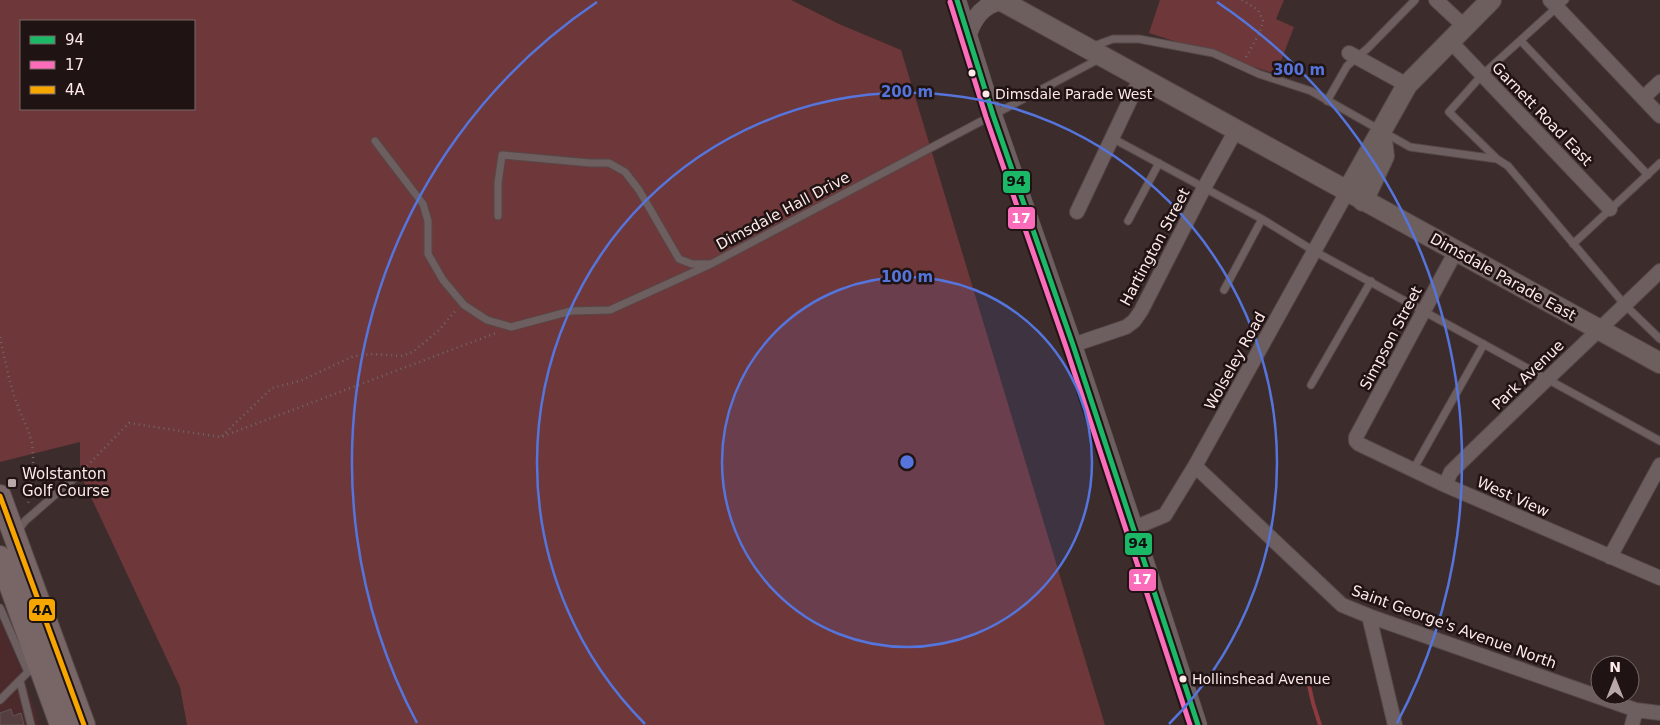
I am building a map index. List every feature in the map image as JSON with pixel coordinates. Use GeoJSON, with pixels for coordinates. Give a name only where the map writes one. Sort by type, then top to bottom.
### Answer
{"type":"FeatureCollection","features":[{"type":"Feature","properties":{"kind":"highway"},"geometry":{"type":"LineString","coordinates":[[0,496],[20,529],[46,664],[61,725]]}},
{"type":"Feature","properties":{"kind":"highway"},"geometry":{"type":"LineString","coordinates":[[0,557],[46,664],[84,725]]}},
{"type":"Feature","properties":{"kind":"main road"},"geometry":{"type":"LineString","coordinates":[[1000,0],[1355,196],[1381,132],[1407,85],[1491,0]]}},
{"type":"Feature","properties":{"kind":"main road","name":"Dimsdale Parade East"},"geometry":{"type":"LineString","coordinates":[[1355,196],[1660,363]]}},
{"type":"Feature","properties":{"kind":"street"},"geometry":{"type":"LineString","coordinates":[[956,0],[993,116],[1073,345],[1198,725]]}},
{"type":"Feature","properties":{"kind":"street"},"geometry":{"type":"LineString","coordinates":[[968,34],[971,25],[981,10],[1000,0]]}},
{"type":"Feature","properties":{"kind":"street"},"geometry":{"type":"LineString","coordinates":[[1436,0],[1465,27]]}},
{"type":"Feature","properties":{"kind":"street"},"geometry":{"type":"LineString","coordinates":[[1557,2],[1660,116]]}},
{"type":"Feature","properties":{"kind":"street","name":"Garnett Road East"},"geometry":{"type":"LineString","coordinates":[[1450,41],[1610,209]]}},
{"type":"Feature","properties":{"kind":"street"},"geometry":{"type":"LineString","coordinates":[[1353,55],[1407,85]]}},
{"type":"Feature","properties":{"kind":"street"},"geometry":{"type":"LineString","coordinates":[[1077,212],[1141,77]]}},
{"type":"Feature","properties":{"kind":"street"},"geometry":{"type":"LineString","coordinates":[[1643,98],[1660,82]]}},
{"type":"Feature","properties":{"kind":"street","name":"Hartington Street"},"geometry":{"type":"LineString","coordinates":[[1073,345],[1126,327],[1134,321],[1236,130]]}},
{"type":"Feature","properties":{"kind":"street","name":"Wolseley Road"},"geometry":{"type":"LineString","coordinates":[[1134,528],[1166,515],[1314,252],[1355,196]]}},
{"type":"Feature","properties":{"kind":"street","name":"Simpson Street"},"geometry":{"type":"LineString","coordinates":[[1356,441],[1356,437],[1456,252]]}},
{"type":"Feature","properties":{"kind":"street","name":"Park Avenue"},"geometry":{"type":"LineString","coordinates":[[1445,485],[1451,472],[1546,378],[1600,330],[1660,271]]}},
{"type":"Feature","properties":{"kind":"street","name":"West View"},"geometry":{"type":"LineString","coordinates":[[1356,441],[1358,444],[1445,485],[1660,578]]}},
{"type":"Feature","properties":{"kind":"street"},"geometry":{"type":"LineString","coordinates":[[1610,557],[1660,465]]}},
{"type":"Feature","properties":{"kind":"street","name":"Saint George's Avenue North"},"geometry":{"type":"LineString","coordinates":[[1195,466],[1342,605],[1636,710],[1660,713]]}},
{"type":"Feature","properties":{"kind":"street"},"geometry":{"type":"LineString","coordinates":[[1369,616],[1395,725]]}},
{"type":"Feature","properties":{"kind":"street"},"geometry":{"type":"LineString","coordinates":[[1632,725],[1636,710]]}},
{"type":"Feature","properties":{"kind":"lane"},"geometry":{"type":"LineString","coordinates":[[1327,101],[1353,55],[1368,48],[1415,0]]}},
{"type":"Feature","properties":{"kind":"lane"},"geometry":{"type":"LineString","coordinates":[[1557,2],[1522,41],[1482,75],[1449,112],[1497,159],[1508,166],[1625,305],[1660,339]]}},
{"type":"Feature","properties":{"kind":"lane","name":"Dimsdale Hall Drive"},"geometry":{"type":"LineString","coordinates":[[498,216],[498,182],[502,155],[609,163],[625,172],[639,190],[679,259],[692,264],[711,264],[993,116],[1096,52],[1113,39],[1139,39],[1213,53],[1240,66],[1310,91],[1381,132],[1410,146],[1497,159]]}},
{"type":"Feature","properties":{"kind":"lane"},"geometry":{"type":"LineString","coordinates":[[1522,41],[1648,175]]}},
{"type":"Feature","properties":{"kind":"lane"},"geometry":{"type":"LineString","coordinates":[[1112,138],[1262,219],[1314,252],[1660,441]]}},
{"type":"Feature","properties":{"kind":"lane"},"geometry":{"type":"LineString","coordinates":[[374,141],[422,204],[428,221],[428,254],[443,280],[464,305],[487,320],[511,327],[571,311],[610,310],[711,264]]}},
{"type":"Feature","properties":{"kind":"lane"},"geometry":{"type":"LineString","coordinates":[[1128,221],[1159,163]]}},
{"type":"Feature","properties":{"kind":"lane"},"geometry":{"type":"LineString","coordinates":[[1573,244],[1660,163]]}},
{"type":"Feature","properties":{"kind":"lane"},"geometry":{"type":"LineString","coordinates":[[1224,290],[1262,219]]}},
{"type":"Feature","properties":{"kind":"lane"},"geometry":{"type":"LineString","coordinates":[[1310,385],[1370,282]]}},
{"type":"Feature","properties":{"kind":"lane"},"geometry":{"type":"LineString","coordinates":[[1413,470],[1484,344]]}},
{"type":"Feature","properties":{"kind":"lane"},"geometry":{"type":"LineString","coordinates":[[20,529],[80,473]]}},
{"type":"Feature","properties":{"kind":"lane"},"geometry":{"type":"LineString","coordinates":[[0,608],[46,664],[20,681],[0,700]]}},
{"type":"Feature","properties":{"kind":"lane"},"geometry":{"type":"LineString","coordinates":[[20,681],[31,725]]}},
{"type":"Feature","properties":{"kind":"path"},"geometry":{"type":"LineString","coordinates":[[1240,66],[1260,32],[1263,21],[1258,10],[1242,0]]}},
{"type":"Feature","properties":{"kind":"path"},"geometry":{"type":"LineString","coordinates":[[221,437],[272,388],[300,381],[354,356],[373,354],[401,356],[413,352],[438,330],[457,309]]}},
{"type":"Feature","properties":{"kind":"path"},"geometry":{"type":"LineString","coordinates":[[80,473],[129,423],[221,437],[511,327]]}},
{"type":"Feature","properties":{"kind":"path"},"geometry":{"type":"LineString","coordinates":[[0,337],[17,406],[30,432],[32,446],[33,468],[20,529]]}},
{"type":"Feature","properties":{"kind":"shaded area"},"geometry":{"type":"Polygon","coordinates":[[[0,0],[791,0],[839,24],[901,50],[1105,725],[187,725],[180,687],[80,473],[80,442],[0,462],[0,0]]]}},
{"type":"Feature","properties":{"kind":"shaded area"},"geometry":{"type":"Polygon","coordinates":[[[1160,0],[1284,0],[1276,19],[1294,27],[1276,74],[1149,33],[1160,0]]]}},
{"type":"Feature","properties":{"kind":"shaded area"},"geometry":{"type":"Polygon","coordinates":[[[0,620],[19,664],[40,725],[0,725],[0,620]]]}},
{"type":"Feature","properties":{"kind":"building"},"geometry":{"type":"Polygon","coordinates":[[[11,709],[13,716],[21,713],[24,725],[0,725],[0,713],[11,709]]]}},
{"type":"Feature","properties":{"kind":"waterway"},"geometry":{"type":"LineString","coordinates":[[1307,677],[1320,725]]}},
{"type":"Feature","properties":{"kind":"transit line","name":"94"},"geometry":{"type":"LineString","coordinates":[[957,0],[993,115],[1073,345],[1198,725]]}},
{"type":"Feature","properties":{"kind":"transit line","name":"17"},"geometry":{"type":"LineString","coordinates":[[950,2],[986,117],[1066,347],[1190,725]]}},
{"type":"Feature","properties":{"kind":"transit line","name":"4A"},"geometry":{"type":"LineString","coordinates":[[0,496],[84,725]]}},
{"type":"Feature","properties":{"kind":"place","name":"Dimsdale Parade West"},"geometry":{"type":"Point","coordinates":[986,94]}},
{"type":"Feature","properties":{"kind":"place","name":"Wolstanton Golf Course"},"geometry":{"type":"Point","coordinates":[12,483]}},
{"type":"Feature","properties":{"kind":"place","name":"Hollinshead Avenue"},"geometry":{"type":"Point","coordinates":[1183,679]}}]}
